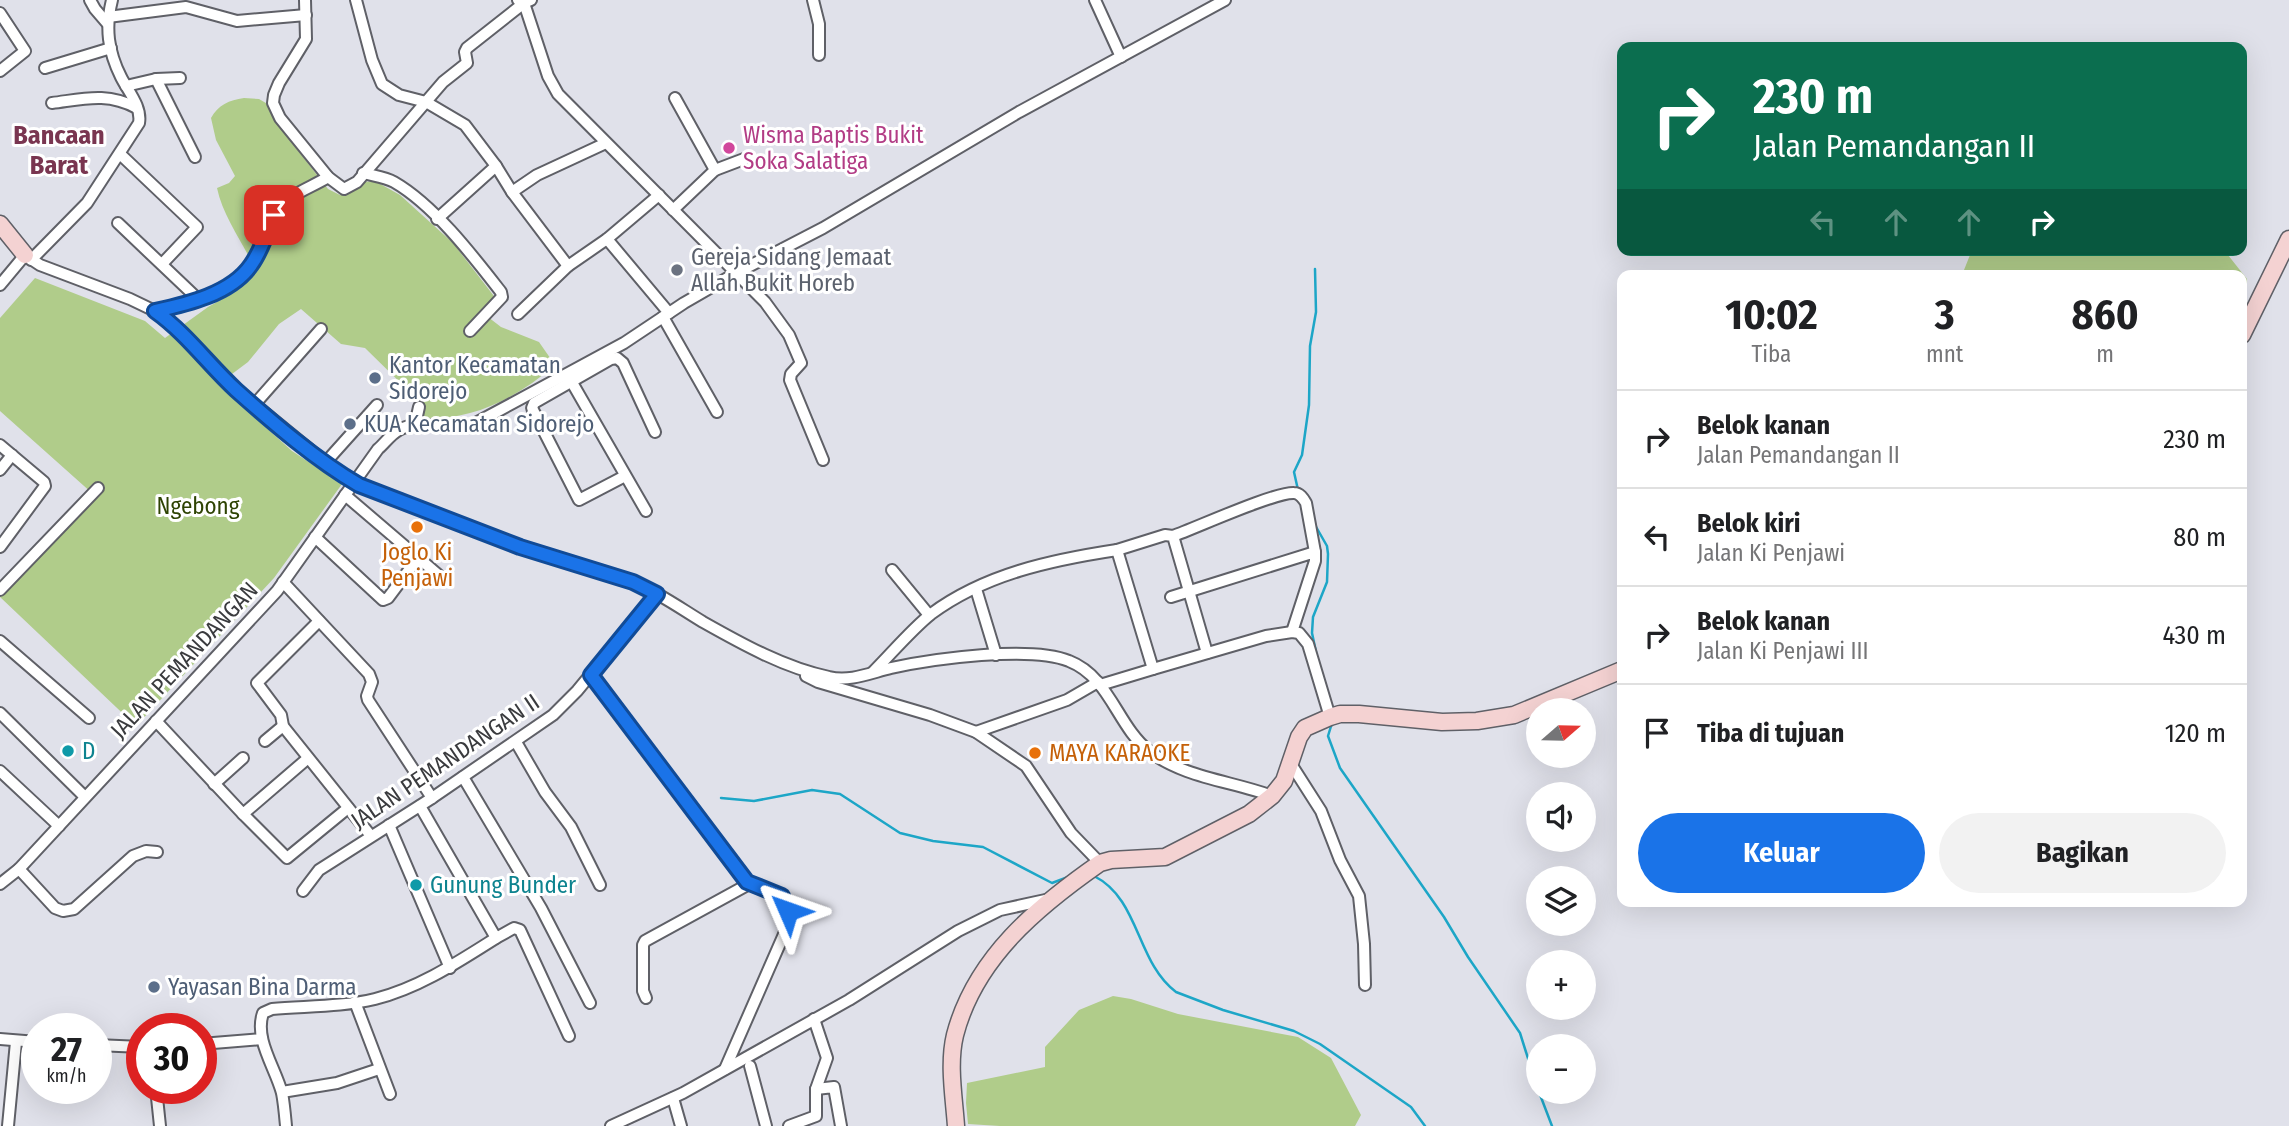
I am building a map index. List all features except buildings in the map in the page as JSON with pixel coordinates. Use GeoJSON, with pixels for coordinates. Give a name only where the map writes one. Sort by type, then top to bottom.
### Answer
{"type":"FeatureCollection","features":[{"type":"Feature","properties":{"kind":"street"},"geometry":{"type":"LineString","coordinates":[[90,0],[94,9],[107,20],[186,7],[237,21],[306,15]]}},
{"type":"Feature","properties":{"kind":"street"},"geometry":{"type":"LineString","coordinates":[[0,285],[87,202],[139,123],[137,108],[120,75],[111,48],[107,20],[112,0]]}},
{"type":"Feature","properties":{"kind":"street"},"geometry":{"type":"LineString","coordinates":[[305,0],[306,39],[279,83],[273,103],[280,118],[328,177],[344,189],[354,184],[443,82],[467,64],[466,50],[525,1],[555,90],[765,302],[789,335],[800,366],[791,374],[790,380],[823,460]]}},
{"type":"Feature","properties":{"kind":"street"},"geometry":{"type":"LineString","coordinates":[[356,0],[372,60],[382,84],[399,94],[426,102],[465,125],[568,266]]}},
{"type":"Feature","properties":{"kind":"street"},"geometry":{"type":"LineString","coordinates":[[813,0],[820,24],[818,55]]}},
{"type":"Feature","properties":{"kind":"street"},"geometry":{"type":"LineString","coordinates":[[1095,0],[1121,57]]}},
{"type":"Feature","properties":{"kind":"street"},"geometry":{"type":"LineString","coordinates":[[625,476],[584,499],[577,497],[532,405],[535,401],[666,315],[736,273],[793,245],[1019,112],[1225,0]]}},
{"type":"Feature","properties":{"kind":"street"},"geometry":{"type":"LineString","coordinates":[[0,13],[25,51],[0,71]]}},
{"type":"Feature","properties":{"kind":"street"},"geometry":{"type":"LineString","coordinates":[[45,68],[111,48]]}},
{"type":"Feature","properties":{"kind":"street"},"geometry":{"type":"LineString","coordinates":[[126,86],[156,79],[180,78]]}},
{"type":"Feature","properties":{"kind":"street"},"geometry":{"type":"LineString","coordinates":[[156,79],[195,157]]}},
{"type":"Feature","properties":{"kind":"street"},"geometry":{"type":"LineString","coordinates":[[52,103],[106,97],[137,108]]}},
{"type":"Feature","properties":{"kind":"street"},"geometry":{"type":"LineString","coordinates":[[675,98],[715,170]]}},
{"type":"Feature","properties":{"kind":"street"},"geometry":{"type":"LineString","coordinates":[[512,192],[537,175],[606,143]]}},
{"type":"Feature","properties":{"kind":"street"},"geometry":{"type":"LineString","coordinates":[[120,154],[197,227],[162,264]]}},
{"type":"Feature","properties":{"kind":"street"},"geometry":{"type":"LineString","coordinates":[[673,210],[715,170],[744,159]]}},
{"type":"Feature","properties":{"kind":"street"},"geometry":{"type":"LineString","coordinates":[[438,219],[496,166]]}},
{"type":"Feature","properties":{"kind":"street"},"geometry":{"type":"LineString","coordinates":[[363,173],[395,183],[438,219],[475,259],[502,295],[470,331]]}},
{"type":"Feature","properties":{"kind":"street"},"geometry":{"type":"LineString","coordinates":[[155,311],[199,300],[246,271],[255,259],[281,205],[328,177]]}},
{"type":"Feature","properties":{"kind":"street"},"geometry":{"type":"LineString","coordinates":[[517,314],[568,266],[607,239],[659,195]]}},
{"type":"Feature","properties":{"kind":"street"},"geometry":{"type":"LineString","coordinates":[[118,223],[199,300]]}},
{"type":"Feature","properties":{"kind":"street"},"geometry":{"type":"LineString","coordinates":[[0,224],[28,257],[155,311],[254,405],[325,463],[354,482],[520,547],[633,582],[735,640],[799,669],[843,679],[918,663],[996,655],[1043,654],[1068,660],[1099,683],[1135,737],[1149,750],[1186,771],[1272,796]]}},
{"type":"Feature","properties":{"kind":"street"},"geometry":{"type":"LineString","coordinates":[[607,239],[666,315],[717,412]]}},
{"type":"Feature","properties":{"kind":"street"},"geometry":{"type":"LineString","coordinates":[[2247,325],[2289,239]]}},
{"type":"Feature","properties":{"kind":"street"},"geometry":{"type":"LineString","coordinates":[[254,405],[321,329]]}},
{"type":"Feature","properties":{"kind":"street"},"geometry":{"type":"LineString","coordinates":[[419,407],[415,425],[454,428],[474,424],[611,359],[619,360],[655,432]]}},
{"type":"Feature","properties":{"kind":"street"},"geometry":{"type":"LineString","coordinates":[[570,378],[646,511]]}},
{"type":"Feature","properties":{"kind":"street"},"geometry":{"type":"LineString","coordinates":[[325,463],[377,405]]}},
{"type":"Feature","properties":{"kind":"street","name":"JALAN PEMANDANGAN"},"geometry":{"type":"LineString","coordinates":[[0,884],[19,869],[283,582],[378,449],[396,432],[415,425]]}},
{"type":"Feature","properties":{"kind":"street"},"geometry":{"type":"LineString","coordinates":[[0,445],[44,482],[45,486],[0,547]]}},
{"type":"Feature","properties":{"kind":"street"},"geometry":{"type":"LineString","coordinates":[[0,470],[12,455]]}},
{"type":"Feature","properties":{"kind":"street"},"geometry":{"type":"LineString","coordinates":[[0,571],[4,585],[98,488]]}},
{"type":"Feature","properties":{"kind":"street"},"geometry":{"type":"LineString","coordinates":[[871,674],[929,615],[992,579],[1027,567],[1117,550],[1165,536],[1173,537],[1272,498],[1293,493],[1304,499],[1315,561],[1292,632]]}},
{"type":"Feature","properties":{"kind":"street"},"geometry":{"type":"LineString","coordinates":[[345,495],[442,579]]}},
{"type":"Feature","properties":{"kind":"street"},"geometry":{"type":"LineString","coordinates":[[315,537],[383,600],[388,598],[418,558]]}},
{"type":"Feature","properties":{"kind":"street"},"geometry":{"type":"LineString","coordinates":[[1173,537],[1207,653]]}},
{"type":"Feature","properties":{"kind":"street"},"geometry":{"type":"LineString","coordinates":[[1117,550],[1153,669]]}},
{"type":"Feature","properties":{"kind":"street"},"geometry":{"type":"LineString","coordinates":[[1171,597],[1315,552]]}},
{"type":"Feature","properties":{"kind":"street"},"geometry":{"type":"LineString","coordinates":[[892,570],[929,615]]}},
{"type":"Feature","properties":{"kind":"street"},"geometry":{"type":"LineString","coordinates":[[283,582],[369,674],[372,682],[368,700],[432,798]]}},
{"type":"Feature","properties":{"kind":"street"},"geometry":{"type":"LineString","coordinates":[[976,589],[996,655]]}},
{"type":"Feature","properties":{"kind":"street","name":"JALAN PEMANDANGAN II"},"geometry":{"type":"LineString","coordinates":[[303,891],[317,872],[463,778],[553,715],[591,675],[657,594]]}},
{"type":"Feature","properties":{"kind":"street"},"geometry":{"type":"LineString","coordinates":[[319,621],[258,682],[281,715],[283,726],[307,759],[371,836]]}},
{"type":"Feature","properties":{"kind":"street"},"geometry":{"type":"LineString","coordinates":[[976,732],[1067,700],[1099,683],[1266,636],[1292,632],[1299,633],[1308,644],[1331,717]]}},
{"type":"Feature","properties":{"kind":"street"},"geometry":{"type":"LineString","coordinates":[[0,641],[89,718]]}},
{"type":"Feature","properties":{"kind":"street"},"geometry":{"type":"LineString","coordinates":[[799,669],[818,682],[930,715],[976,732],[1026,766],[1071,833],[1100,863]]}},
{"type":"Feature","properties":{"kind":"street"},"geometry":{"type":"LineString","coordinates":[[957,1126],[952,1064],[955,1037],[975,986],[1002,945],[1022,924],[1100,863],[1165,857],[1249,814],[1272,796],[1284,781],[1299,737],[1305,729],[1331,717],[1359,715],[1442,722],[1478,721],[1514,715],[1617,672]]}},
{"type":"Feature","properties":{"kind":"street"},"geometry":{"type":"LineString","coordinates":[[591,675],[750,884],[782,896],[788,911],[787,925],[725,1069]]}},
{"type":"Feature","properties":{"kind":"street"},"geometry":{"type":"LineString","coordinates":[[0,713],[85,797]]}},
{"type":"Feature","properties":{"kind":"street"},"geometry":{"type":"LineString","coordinates":[[156,721],[288,858],[348,808]]}},
{"type":"Feature","properties":{"kind":"street"},"geometry":{"type":"LineString","coordinates":[[265,741],[283,726]]}},
{"type":"Feature","properties":{"kind":"street"},"geometry":{"type":"LineString","coordinates":[[516,742],[545,792],[571,827],[600,885]]}},
{"type":"Feature","properties":{"kind":"street"},"geometry":{"type":"LineString","coordinates":[[214,783],[243,758]]}},
{"type":"Feature","properties":{"kind":"street"},"geometry":{"type":"LineString","coordinates":[[243,814],[307,759]]}},
{"type":"Feature","properties":{"kind":"street"},"geometry":{"type":"LineString","coordinates":[[1292,764],[1321,811],[1340,860],[1359,896],[1365,985]]}},
{"type":"Feature","properties":{"kind":"street"},"geometry":{"type":"LineString","coordinates":[[0,771],[59,826]]}},
{"type":"Feature","properties":{"kind":"street"},"geometry":{"type":"LineString","coordinates":[[463,778],[541,908],[590,1003]]}},
{"type":"Feature","properties":{"kind":"street"},"geometry":{"type":"LineString","coordinates":[[420,806],[496,938]]}},
{"type":"Feature","properties":{"kind":"street"},"geometry":{"type":"LineString","coordinates":[[389,825],[450,968]]}},
{"type":"Feature","properties":{"kind":"street"},"geometry":{"type":"LineString","coordinates":[[19,869],[55,908],[63,911],[74,909],[133,856],[146,850],[157,852]]}},
{"type":"Feature","properties":{"kind":"street"},"geometry":{"type":"LineString","coordinates":[[646,998],[643,991],[644,942],[750,884]]}},
{"type":"Feature","properties":{"kind":"street"},"geometry":{"type":"LineString","coordinates":[[611,1126],[673,1098],[725,1069],[958,932],[1000,911],[1053,899]]}},
{"type":"Feature","properties":{"kind":"street"},"geometry":{"type":"LineString","coordinates":[[286,1126],[282,1092],[262,1039],[261,1018],[267,1010],[373,1000],[450,968],[514,929],[519,929],[569,1036]]}},
{"type":"Feature","properties":{"kind":"street"},"geometry":{"type":"LineString","coordinates":[[355,1002],[390,1094]]}},
{"type":"Feature","properties":{"kind":"street"},"geometry":{"type":"LineString","coordinates":[[789,1126],[816,1117],[816,1089],[827,1058],[814,1019]]}},
{"type":"Feature","properties":{"kind":"street"},"geometry":{"type":"LineString","coordinates":[[0,1039],[21,1041]]}},
{"type":"Feature","properties":{"kind":"street"},"geometry":{"type":"LineString","coordinates":[[217,1043],[262,1039]]}},
{"type":"Feature","properties":{"kind":"street"},"geometry":{"type":"LineString","coordinates":[[8,1126],[16,1041]]}},
{"type":"Feature","properties":{"kind":"street"},"geometry":{"type":"LineString","coordinates":[[750,1066],[766,1126]]}},
{"type":"Feature","properties":{"kind":"street"},"geometry":{"type":"LineString","coordinates":[[282,1092],[337,1083],[379,1069]]}},
{"type":"Feature","properties":{"kind":"street"},"geometry":{"type":"LineString","coordinates":[[816,1089],[834,1087],[841,1126]]}},
{"type":"Feature","properties":{"kind":"street"},"geometry":{"type":"LineString","coordinates":[[673,1098],[681,1126]]}},
{"type":"Feature","properties":{"kind":"street"},"geometry":{"type":"LineString","coordinates":[[158,1104],[160,1126]]}},
{"type":"Feature","properties":{"kind":"green space","name":"Ngebong"},"geometry":{"type":"Polygon","coordinates":[[[244,98],[259,99],[271,106],[275,121],[328,189],[340,195],[347,195],[364,182],[375,181],[400,195],[453,243],[497,300],[488,317],[501,327],[539,342],[555,365],[526,388],[494,405],[460,416],[423,419],[417,414],[416,398],[365,348],[341,344],[301,309],[279,324],[248,362],[232,374],[223,389],[292,451],[342,484],[274,578],[136,726],[0,597],[93,494],[0,411],[0,318],[35,278],[145,321],[165,338],[208,307],[233,293],[255,269],[220,199],[217,188],[229,183],[235,176],[216,140],[211,118],[224,104],[244,98]]]}},
{"type":"Feature","properties":{"kind":"green space"},"geometry":{"type":"Polygon","coordinates":[[[1970,256],[2229,256],[2240,270],[1964,270],[1970,256]]]}},
{"type":"Feature","properties":{"kind":"green space"},"geometry":{"type":"Polygon","coordinates":[[[1113,996],[1178,1014],[1298,1037],[1331,1058],[1361,1115],[1355,1126],[968,1124],[967,1083],[1045,1067],[1045,1047],[1079,1010],[1113,996]]]}},
{"type":"Feature","properties":{"kind":"waterway"},"geometry":{"type":"LineString","coordinates":[[1298,490],[1294,472],[1302,455],[1309,405],[1310,346],[1316,312],[1315,269]]}},
{"type":"Feature","properties":{"kind":"waterway"},"geometry":{"type":"LineString","coordinates":[[1315,525],[1327,546],[1328,554],[1327,582],[1313,617],[1312,633],[1316,652]]}},
{"type":"Feature","properties":{"kind":"waterway"},"geometry":{"type":"LineString","coordinates":[[1332,723],[1328,736],[1340,768],[1444,917],[1520,1033],[1526,1052]]}},
{"type":"Feature","properties":{"kind":"waterway"},"geometry":{"type":"LineString","coordinates":[[721,798],[754,801],[812,790],[840,794],[900,833],[933,841],[983,847],[1052,883],[1068,877]]}},
{"type":"Feature","properties":{"kind":"waterway"},"geometry":{"type":"LineString","coordinates":[[1094,876],[1109,886],[1121,900],[1153,964],[1176,992],[1223,1010],[1294,1031],[1320,1044],[1411,1107],[1425,1126]]}},
{"type":"Feature","properties":{"kind":"waterway"},"geometry":{"type":"LineString","coordinates":[[1544,1104],[1552,1126]]}},
{"type":"Feature","properties":{"kind":"place","name":"Wisma Baptis Bukit Soka Salatiga"},"geometry":{"type":"Point","coordinates":[729,148]}},
{"type":"Feature","properties":{"kind":"place","name":"Gereja Sidang Jemaat Allah Bukit Horeb"},"geometry":{"type":"Point","coordinates":[677,270]}},
{"type":"Feature","properties":{"kind":"place","name":"Kantor Kecamatan Sidorejo"},"geometry":{"type":"Point","coordinates":[375,378]}},
{"type":"Feature","properties":{"kind":"place","name":"KUA Kecamatan Sidorejo"},"geometry":{"type":"Point","coordinates":[350,424]}},
{"type":"Feature","properties":{"kind":"place","name":"Joglo Ki Penjawi"},"geometry":{"type":"Point","coordinates":[417,527]}},
{"type":"Feature","properties":{"kind":"place","name":"D"},"geometry":{"type":"Point","coordinates":[68,751]}},
{"type":"Feature","properties":{"kind":"place","name":"MAYA KARAOKE"},"geometry":{"type":"Point","coordinates":[1035,753]}},
{"type":"Feature","properties":{"kind":"place","name":"Gunung Bunder"},"geometry":{"type":"Point","coordinates":[416,885]}},
{"type":"Feature","properties":{"kind":"place","name":"Yayasan Bina Darma"},"geometry":{"type":"Point","coordinates":[154,987]}},
{"type":"Feature","properties":{"kind":"district","name":"Bancaan Barat"},"geometry":{"type":"Point","coordinates":[59,150]}},
{"type":"Feature","properties":{"kind":"route"},"geometry":{"type":"LineString","coordinates":[[274,215],[255,259],[246,271],[199,300],[155,311],[178,330],[236,389],[336,471],[359,485],[552,559],[633,582],[657,594],[591,675],[747,882],[782,896],[788,911]]}}]}
